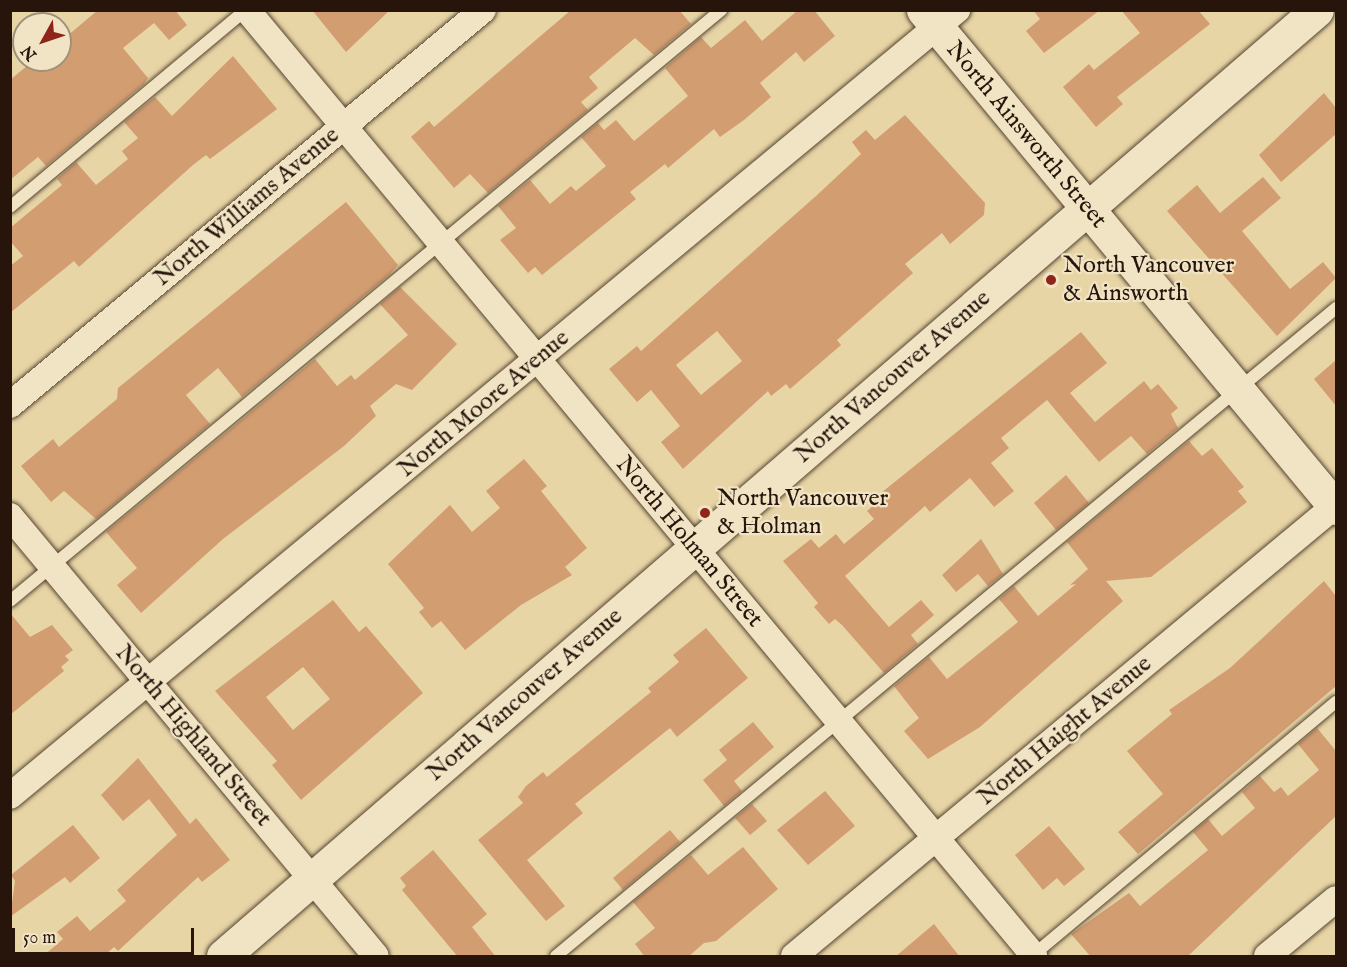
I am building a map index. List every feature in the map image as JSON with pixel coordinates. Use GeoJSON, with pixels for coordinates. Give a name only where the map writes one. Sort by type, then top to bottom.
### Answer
{"type":"FeatureCollection","features":[{"type":"Feature","properties":{"kind":"street","name":"North Holman Street"},"geometry":{"type":"LineString","coordinates":[[247,10],[1033,956]]}},
{"type":"Feature","properties":{"kind":"street","name":"North Williams Avenue"},"geometry":{"type":"LineString","coordinates":[[10,405],[483,10]]}},
{"type":"Feature","properties":{"kind":"street","name":"North Vancouver Avenue"},"geometry":{"type":"LineString","coordinates":[[224,957],[1317,10]]}},
{"type":"Feature","properties":{"kind":"street","name":"North Ainsworth Street"},"geometry":{"type":"LineString","coordinates":[[939,16],[1088,209],[1336,506]]}},
{"type":"Feature","properties":{"kind":"street","name":"North Moore Avenue"},"geometry":{"type":"LineString","coordinates":[[10,796],[538,360],[939,16]]}},
{"type":"Feature","properties":{"kind":"street","name":"North Haight Avenue"},"geometry":{"type":"LineString","coordinates":[[794,957],[1336,506]]}},
{"type":"Feature","properties":{"kind":"street","name":"North Highland Street"},"geometry":{"type":"LineString","coordinates":[[10,516],[376,957]]}},
{"type":"Feature","properties":{"kind":"street"},"geometry":{"type":"LineString","coordinates":[[1267,957],[1336,899]]}},
{"type":"Feature","properties":{"kind":"lane"},"geometry":{"type":"LineString","coordinates":[[10,207],[247,10]]}},
{"type":"Feature","properties":{"kind":"lane"},"geometry":{"type":"LineString","coordinates":[[10,601],[721,10]]}},
{"type":"Feature","properties":{"kind":"lane"},"geometry":{"type":"LineString","coordinates":[[556,957],[1336,308]]}},
{"type":"Feature","properties":{"kind":"lane"},"geometry":{"type":"LineString","coordinates":[[1033,956],[1336,702]]}},
{"type":"Feature","properties":{"kind":"building"},"geometry":{"type":"Polygon","coordinates":[[[98,10],[175,10],[187,25],[169,40],[154,23],[123,48],[148,78],[144,84],[46,166],[38,157],[10,180],[10,80],[20,72],[72,72],[72,32],[98,10]]]}},
{"type":"Feature","properties":{"kind":"building"},"geometry":{"type":"Polygon","coordinates":[[[312,10],[390,10],[346,52],[312,10]]]}},
{"type":"Feature","properties":{"kind":"building"},"geometry":{"type":"Polygon","coordinates":[[[571,10],[679,10],[691,24],[654,55],[635,38],[589,77],[598,88],[581,102],[588,110],[488,193],[470,174],[454,188],[411,137],[429,121],[434,127],[571,10]]]}},
{"type":"Feature","properties":{"kind":"building"},"geometry":{"type":"Polygon","coordinates":[[[798,10],[814,10],[835,36],[804,62],[796,52],[760,83],[771,97],[744,120],[720,137],[714,129],[668,168],[665,164],[630,192],[636,199],[542,275],[535,267],[528,273],[500,240],[516,228],[498,206],[530,180],[550,204],[571,186],[576,191],[606,166],[581,137],[598,123],[604,130],[616,120],[634,141],[688,96],[665,68],[701,37],[711,48],[745,20],[762,41],[798,10]]]}},
{"type":"Feature","properties":{"kind":"building"},"geometry":{"type":"Polygon","coordinates":[[[1033,10],[1100,10],[1044,53],[1026,31],[1040,19],[1033,10]]]}},
{"type":"Feature","properties":{"kind":"building"},"geometry":{"type":"Polygon","coordinates":[[[1121,10],[1198,10],[1210,24],[1117,97],[1123,104],[1096,127],[1063,87],[1089,64],[1094,70],[1140,33],[1121,10]]]}},
{"type":"Feature","properties":{"kind":"building"},"geometry":{"type":"Polygon","coordinates":[[[233,56],[277,109],[210,159],[206,155],[79,267],[74,261],[10,313],[10,266],[23,256],[10,241],[10,228],[62,185],[57,179],[76,162],[96,185],[128,159],[122,151],[138,138],[124,122],[155,97],[172,116],[233,56]]]}},
{"type":"Feature","properties":{"kind":"building"},"geometry":{"type":"Polygon","coordinates":[[[1324,93],[1336,108],[1336,134],[1281,182],[1259,155],[1324,93]]]}},
{"type":"Feature","properties":{"kind":"building"},"geometry":{"type":"Polygon","coordinates":[[[905,115],[985,203],[984,215],[950,244],[942,233],[905,264],[913,273],[837,340],[841,345],[790,389],[786,384],[771,396],[768,391],[683,469],[661,442],[680,426],[651,390],[637,402],[609,369],[637,346],[641,351],[861,154],[852,142],[866,130],[875,140],[905,115]],[[717,331],[676,365],[701,395],[742,361],[717,331]]]}},
{"type":"Feature","properties":{"kind":"building"},"geometry":{"type":"Polygon","coordinates":[[[1263,177],[1281,198],[1242,231],[1290,289],[1323,262],[1336,278],[1277,336],[1167,211],[1197,185],[1220,213],[1263,177]]]}},
{"type":"Feature","properties":{"kind":"building"},"geometry":{"type":"Polygon","coordinates":[[[346,202],[398,265],[389,275],[242,397],[218,368],[186,395],[210,424],[96,519],[64,491],[51,502],[21,466],[53,439],[59,447],[117,399],[118,388],[346,202]]]}},
{"type":"Feature","properties":{"kind":"building"},"geometry":{"type":"Polygon","coordinates":[[[400,287],[457,344],[412,390],[396,384],[370,406],[376,416],[344,446],[223,539],[141,613],[117,585],[137,568],[106,532],[315,359],[337,386],[351,375],[355,380],[408,335],[380,304],[400,287]]]}},
{"type":"Feature","properties":{"kind":"building"},"geometry":{"type":"Polygon","coordinates":[[[1081,332],[1107,363],[1070,393],[1095,422],[1144,381],[1151,390],[1158,384],[1178,408],[1171,414],[1178,428],[1147,454],[1131,436],[1099,462],[1047,400],[1001,438],[1009,448],[991,463],[1014,491],[994,507],[970,478],[930,512],[925,506],[845,576],[889,627],[921,600],[934,615],[911,635],[918,644],[884,673],[842,625],[835,619],[829,624],[814,607],[818,603],[783,561],[811,539],[819,548],[836,534],[844,544],[874,519],[867,511],[874,505],[871,501],[1081,332]]]}},
{"type":"Feature","properties":{"kind":"building"},"geometry":{"type":"Polygon","coordinates":[[[1336,360],[1336,406],[1314,379],[1336,360]]]}},
{"type":"Feature","properties":{"kind":"building"},"geometry":{"type":"Polygon","coordinates":[[[1189,441],[1202,456],[1212,448],[1244,487],[1238,491],[1247,502],[1151,577],[1106,581],[1123,601],[980,727],[928,759],[904,731],[919,718],[894,686],[929,657],[947,679],[1018,622],[999,599],[1014,586],[1038,616],[1076,584],[1070,585],[1088,569],[1067,542],[1189,441]]]}},
{"type":"Feature","properties":{"kind":"building"},"geometry":{"type":"Polygon","coordinates":[[[524,459],[547,486],[541,491],[587,548],[565,567],[572,575],[521,605],[465,650],[441,621],[432,628],[419,612],[424,608],[388,564],[450,505],[472,532],[500,508],[486,491],[524,459]]]}},
{"type":"Feature","properties":{"kind":"building"},"geometry":{"type":"Polygon","coordinates":[[[1066,475],[1089,503],[1056,530],[1034,503],[1066,475]]]}},
{"type":"Feature","properties":{"kind":"building"},"geometry":{"type":"Polygon","coordinates":[[[981,539],[1003,574],[988,586],[978,574],[956,592],[942,575],[981,539]]]}},
{"type":"Feature","properties":{"kind":"building"},"geometry":{"type":"Polygon","coordinates":[[[1324,581],[1336,596],[1336,686],[1138,854],[1118,832],[1163,794],[1127,751],[1172,714],[1169,710],[1230,668],[1324,581]]]}},
{"type":"Feature","properties":{"kind":"building"},"geometry":{"type":"Polygon","coordinates":[[[333,600],[359,632],[366,626],[423,693],[301,800],[272,765],[277,761],[215,691],[333,600]],[[303,667],[266,697],[293,730],[330,699],[303,667]]]}},
{"type":"Feature","properties":{"kind":"building"},"geometry":{"type":"Polygon","coordinates":[[[10,613],[30,637],[52,625],[73,650],[65,656],[69,660],[61,667],[64,671],[10,715],[10,613]]]}},
{"type":"Feature","properties":{"kind":"building"},"geometry":{"type":"Polygon","coordinates":[[[706,628],[748,678],[677,737],[670,728],[575,804],[583,813],[527,860],[565,906],[546,921],[478,840],[523,803],[518,797],[526,786],[543,772],[547,777],[651,692],[648,688],[679,662],[673,655],[706,628]]]}},
{"type":"Feature","properties":{"kind":"building"},"geometry":{"type":"Polygon","coordinates":[[[753,722],[774,747],[734,781],[742,791],[724,806],[703,780],[727,760],[719,750],[753,722]]]}},
{"type":"Feature","properties":{"kind":"building"},"geometry":{"type":"Polygon","coordinates":[[[1317,728],[1336,751],[1336,816],[1187,957],[1091,957],[1071,934],[1129,893],[1140,906],[1208,850],[1193,832],[1208,819],[1222,836],[1255,808],[1242,792],[1260,776],[1274,792],[1281,787],[1288,796],[1319,770],[1298,744],[1317,728]]]}},
{"type":"Feature","properties":{"kind":"building"},"geometry":{"type":"Polygon","coordinates":[[[138,758],[190,824],[196,818],[230,860],[202,882],[198,877],[118,951],[114,947],[103,957],[42,957],[63,939],[57,932],[77,916],[90,931],[126,901],[117,890],[177,835],[149,799],[123,821],[101,795],[138,758]]]}},
{"type":"Feature","properties":{"kind":"building"},"geometry":{"type":"Polygon","coordinates":[[[825,791],[855,826],[808,865],[777,830],[825,791]]]}},
{"type":"Feature","properties":{"kind":"building"},"geometry":{"type":"Polygon","coordinates":[[[752,804],[767,821],[750,835],[735,818],[752,804]]]}},
{"type":"Feature","properties":{"kind":"building"},"geometry":{"type":"Polygon","coordinates":[[[73,825],[100,858],[70,883],[65,877],[10,917],[15,881],[11,875],[73,825]]]}},
{"type":"Feature","properties":{"kind":"building"},"geometry":{"type":"Polygon","coordinates":[[[1049,826],[1085,869],[1064,886],[1057,878],[1043,890],[1015,855],[1049,826]]]}},
{"type":"Feature","properties":{"kind":"building"},"geometry":{"type":"Polygon","coordinates":[[[670,830],[680,842],[623,890],[613,878],[670,830]]]}},
{"type":"Feature","properties":{"kind":"building"},"geometry":{"type":"Polygon","coordinates":[[[743,847],[778,889],[716,941],[704,943],[688,957],[645,957],[635,944],[655,928],[633,902],[691,855],[708,875],[743,847]]]}},
{"type":"Feature","properties":{"kind":"building"},"geometry":{"type":"Polygon","coordinates":[[[433,850],[487,914],[472,927],[496,957],[458,957],[402,890],[406,886],[400,878],[433,850]]]}},
{"type":"Feature","properties":{"kind":"building"},"geometry":{"type":"Polygon","coordinates":[[[934,924],[960,957],[895,957],[934,924]]]}},
{"type":"Feature","properties":{"kind":"place","name":"North Vancouver & Ainsworth"},"geometry":{"type":"Point","coordinates":[1051,280]}},
{"type":"Feature","properties":{"kind":"place","name":"North Vancouver & Holman"},"geometry":{"type":"Point","coordinates":[705,513]}}]}
